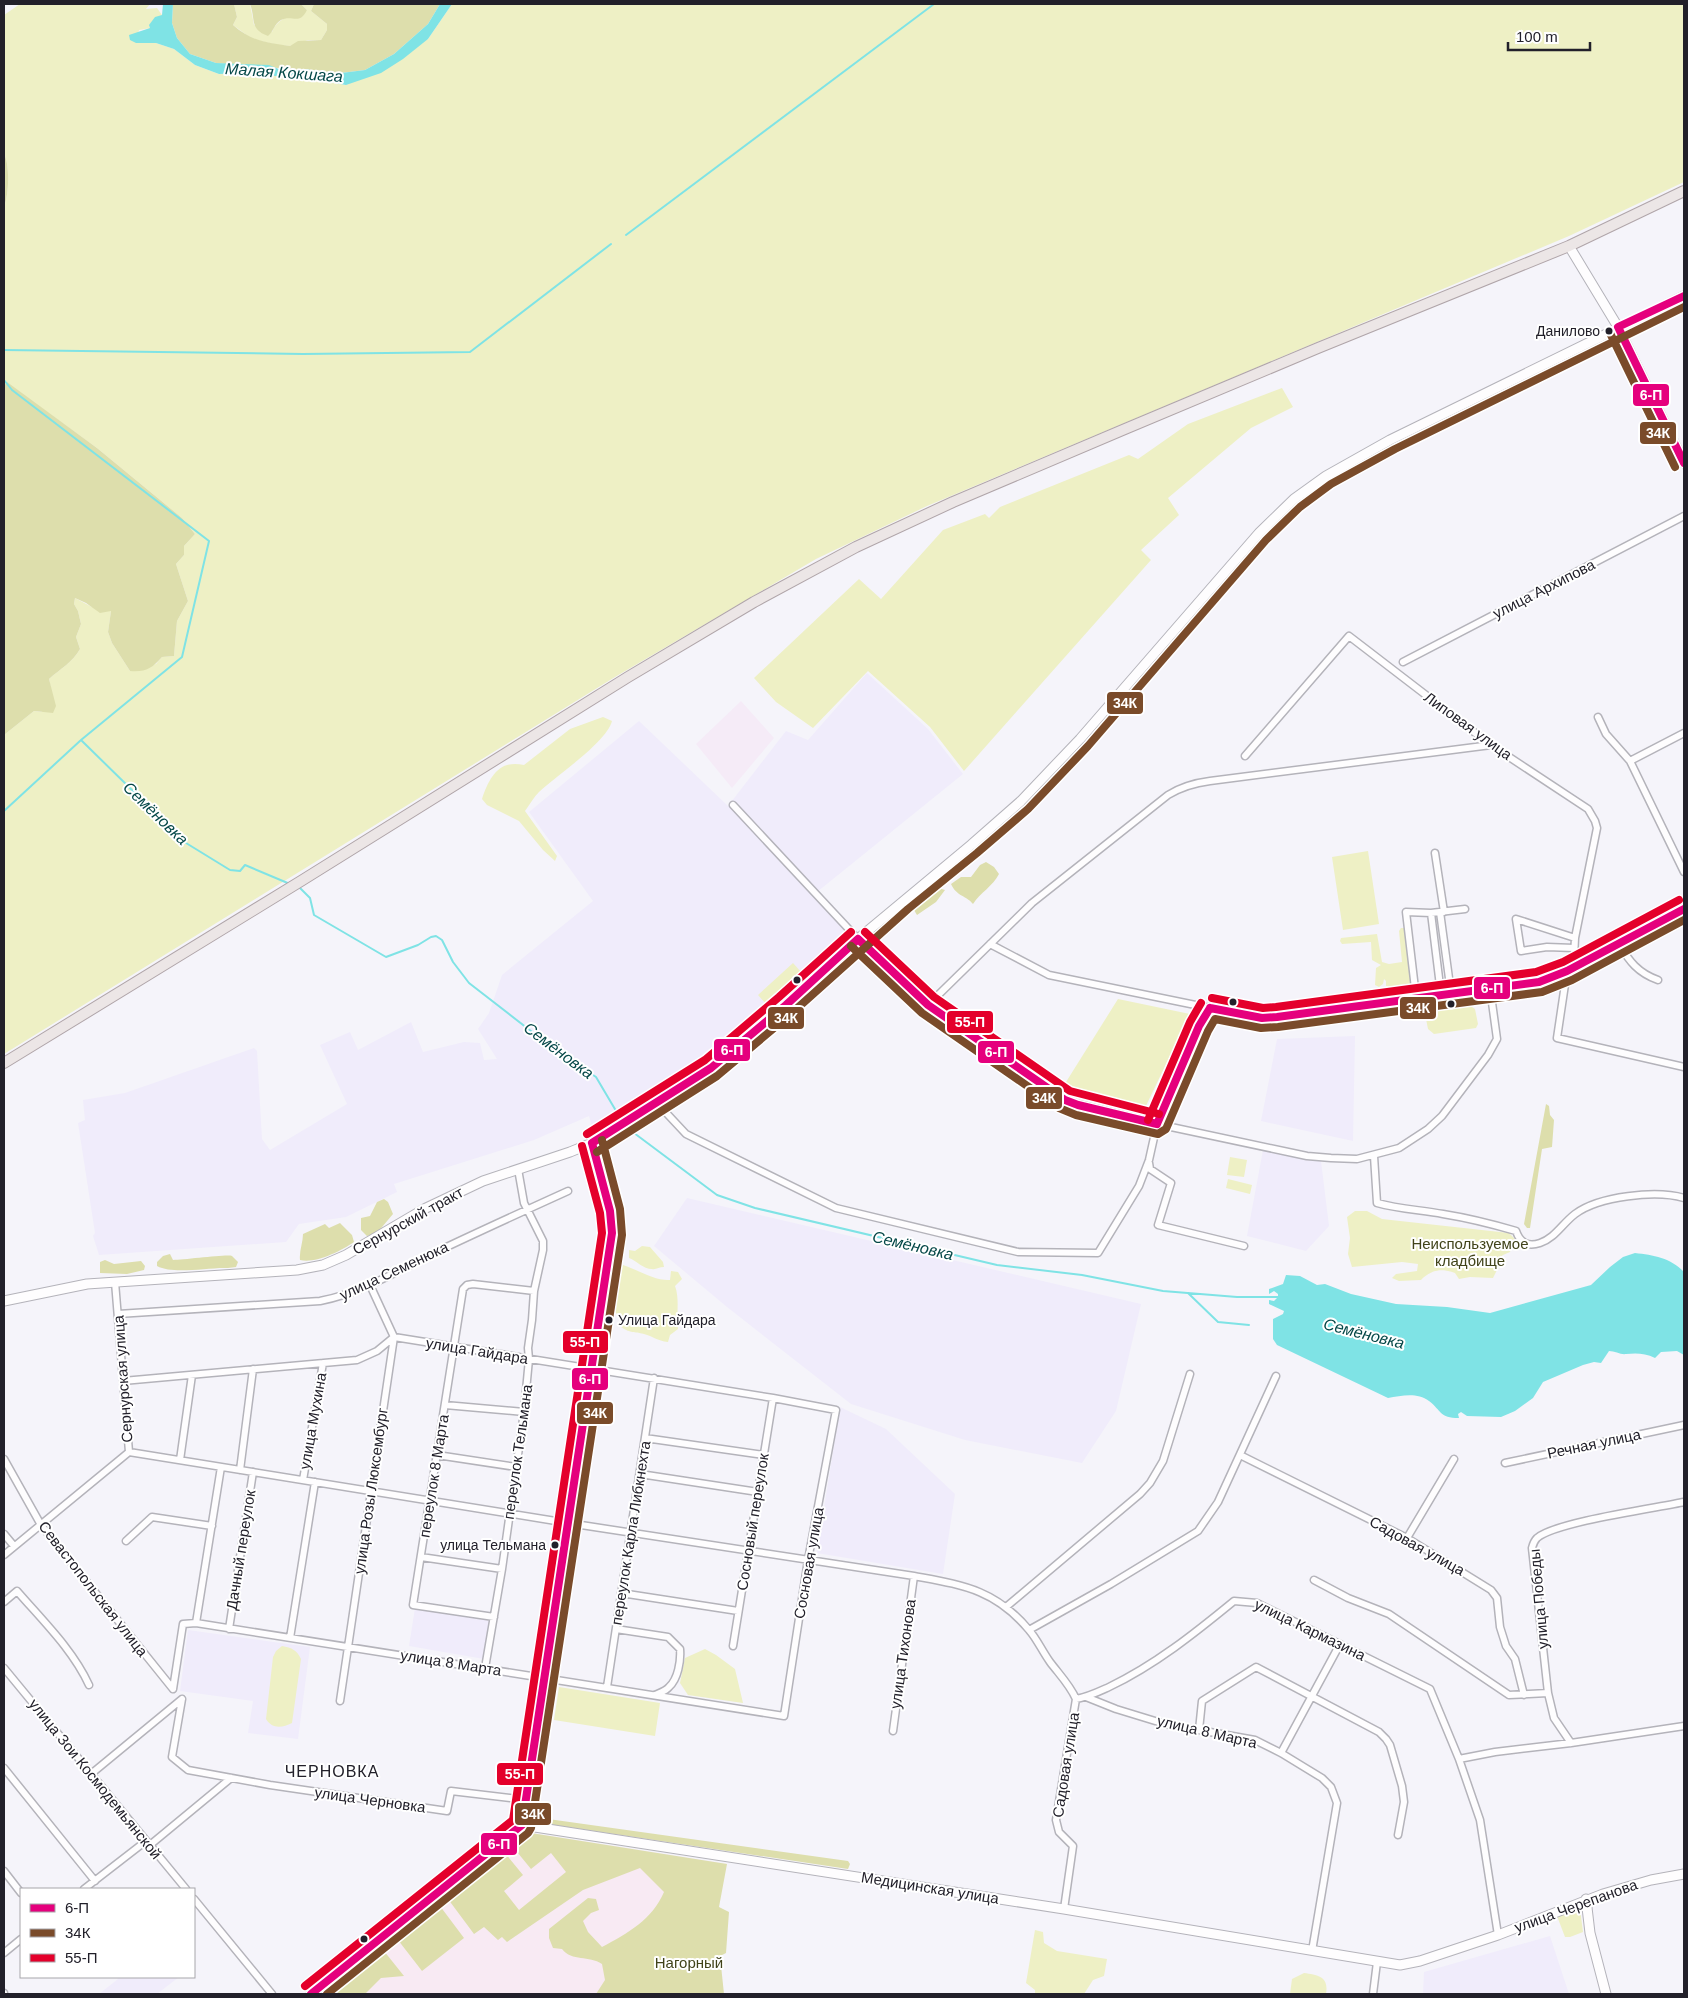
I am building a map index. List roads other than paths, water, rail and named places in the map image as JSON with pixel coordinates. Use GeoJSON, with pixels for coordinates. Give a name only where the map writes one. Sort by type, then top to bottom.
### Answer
{"type":"FeatureCollection","features":[{"type":"Feature","properties":{"kind":"main road"},"geometry":{"type":"LineString","coordinates":[[4,1063],[290,888],[628,677],[754,602],[856,547],[953,502],[1125,429],[1327,344],[1569,246],[1684,191]]}},
{"type":"Feature","properties":{"kind":"main road"},"geometry":{"type":"LineString","coordinates":[[1569,246],[1618,327],[1683,458]]}},
{"type":"Feature","properties":{"kind":"main road","name":"Сернурский тракт"},"geometry":{"type":"LineString","coordinates":[[4,1301],[57,1289],[116,1282],[297,1270],[323,1265],[346,1256],[426,1208],[483,1181],[570,1152],[592,1143],[624,1124],[711,1068],[786,1005],[858,939],[972,845],[1046,776],[1259,533],[1294,499],[1326,476],[1390,440],[1684,296]]}},
{"type":"Feature","properties":{"kind":"main road"},"geometry":{"type":"LineString","coordinates":[[858,939],[928,1005],[1065,1100],[1087,1108],[1157,1124],[1199,1026],[1210,1008],[1253,1016],[1277,1017],[1539,982],[1572,969],[1684,909]]}},
{"type":"Feature","properties":{"kind":"main road"},"geometry":{"type":"LineString","coordinates":[[311,1994],[522,1825],[612,1233],[610,1212],[592,1143]]}},
{"type":"Feature","properties":{"kind":"main road","name":"Медицинская улица"},"geometry":{"type":"LineString","coordinates":[[522,1825],[1064,1909],[1337,1955]]}},
{"type":"Feature","properties":{"kind":"main road","name":"улица Черепанова"},"geometry":{"type":"LineString","coordinates":[[1337,1955],[1392,1965],[1413,1963],[1498,1935],[1586,1899],[1644,1882],[1684,1874]]}},
{"type":"Feature","properties":{"kind":"main road"},"geometry":{"type":"LineString","coordinates":[[1586,1899],[1590,1933],[1606,1994]]}},
{"type":"Feature","properties":{"kind":"street","name":"улица Архипова"},"geometry":{"type":"LineString","coordinates":[[1403,662],[1684,516]]}},
{"type":"Feature","properties":{"kind":"street","name":"Липовая улица"},"geometry":{"type":"LineString","coordinates":[[1245,756],[1349,636],[1490,744],[1588,809],[1596,821],[1597,828],[1575,938],[1572,969],[1557,1038],[1684,1067]]}},
{"type":"Feature","properties":{"kind":"street"},"geometry":{"type":"LineString","coordinates":[[1598,717],[1606,734],[1630,761],[1684,872]]}},
{"type":"Feature","properties":{"kind":"street"},"geometry":{"type":"LineString","coordinates":[[1630,761],[1684,732]]}},
{"type":"Feature","properties":{"kind":"street"},"geometry":{"type":"LineString","coordinates":[[928,1005],[1032,903],[1178,789],[1210,780],[1490,744]]}},
{"type":"Feature","properties":{"kind":"street"},"geometry":{"type":"LineString","coordinates":[[733,805],[858,939]]}},
{"type":"Feature","properties":{"kind":"street"},"geometry":{"type":"LineString","coordinates":[[1435,853],[1451,993]]}},
{"type":"Feature","properties":{"kind":"street"},"geometry":{"type":"LineString","coordinates":[[1416,997],[1406,912],[1431,914],[1465,909]]}},
{"type":"Feature","properties":{"kind":"street"},"geometry":{"type":"LineString","coordinates":[[1431,914],[1441,994]]}},
{"type":"Feature","properties":{"kind":"street"},"geometry":{"type":"LineString","coordinates":[[1574,948],[1547,947],[1521,951],[1516,919],[1575,938]]}},
{"type":"Feature","properties":{"kind":"street"},"geometry":{"type":"LineString","coordinates":[[990,944],[1049,975],[1210,1008]]}},
{"type":"Feature","properties":{"kind":"street"},"geometry":{"type":"LineString","coordinates":[[1619,944],[1629,961],[1638,970],[1658,980]]}},
{"type":"Feature","properties":{"kind":"street"},"geometry":{"type":"LineString","coordinates":[[657,1103],[686,1134],[836,1208],[1018,1252],[1098,1253],[1139,1186],[1149,1160],[1157,1124],[1307,1156],[1357,1159],[1399,1148],[1428,1130],[1455,1101],[1488,1055],[1497,1039],[1490,988]]}},
{"type":"Feature","properties":{"kind":"street"},"geometry":{"type":"LineString","coordinates":[[1374,1156],[1377,1202],[1403,1209],[1486,1222],[1516,1231],[1519,1240],[1526,1244],[1538,1244],[1551,1239],[1576,1214],[1598,1202],[1620,1197],[1650,1195],[1684,1198]]}},
{"type":"Feature","properties":{"kind":"street"},"geometry":{"type":"LineString","coordinates":[[1149,1160],[1150,1169],[1171,1183],[1158,1224],[1244,1246]]}},
{"type":"Feature","properties":{"kind":"street","name":"переулок Тельмана"},"geometry":{"type":"LineString","coordinates":[[485,1668],[510,1514],[524,1412],[534,1292],[543,1250],[543,1242],[524,1203],[518,1169]]}},
{"type":"Feature","properties":{"kind":"street","name":"улица Семенюка"},"geometry":{"type":"LineString","coordinates":[[118,1314],[320,1301],[339,1298],[568,1191]]}},
{"type":"Feature","properties":{"kind":"street","name":"Сернурская улица"},"geometry":{"type":"LineString","coordinates":[[4,1555],[129,1452],[116,1282]]}},
{"type":"Feature","properties":{"kind":"street"},"geometry":{"type":"LineString","coordinates":[[123,1381],[364,1358],[394,1337],[370,1285]]}},
{"type":"Feature","properties":{"kind":"street","name":"переулок 8 Марта"},"geometry":{"type":"LineString","coordinates":[[494,1617],[413,1605],[463,1289],[467,1285],[534,1292]]}},
{"type":"Feature","properties":{"kind":"street","name":"улица Гайдара"},"geometry":{"type":"LineString","coordinates":[[394,1337],[654,1378],[836,1410]]}},
{"type":"Feature","properties":{"kind":"street","name":"улица Розы Люксембург"},"geometry":{"type":"LineString","coordinates":[[340,1701],[394,1337]]}},
{"type":"Feature","properties":{"kind":"street","name":"улица Мухина"},"geometry":{"type":"LineString","coordinates":[[303,1480],[323,1363]]}},
{"type":"Feature","properties":{"kind":"street"},"geometry":{"type":"LineString","coordinates":[[240,1470],[254,1369]]}},
{"type":"Feature","properties":{"kind":"street"},"geometry":{"type":"LineString","coordinates":[[129,1452],[568,1524],[914,1576],[970,1587],[1006,1607],[1140,1494],[1150,1483],[1163,1461],[1190,1374]]}},
{"type":"Feature","properties":{"kind":"street"},"geometry":{"type":"LineString","coordinates":[[180,1460],[192,1375]]}},
{"type":"Feature","properties":{"kind":"street"},"geometry":{"type":"LineString","coordinates":[[1029,1630],[1119,1580],[1198,1531],[1218,1502],[1276,1376]]}},
{"type":"Feature","properties":{"kind":"street","name":"переулок Карла Либкнехта"},"geometry":{"type":"LineString","coordinates":[[607,1688],[654,1378]]}},
{"type":"Feature","properties":{"kind":"street","name":"Сосновый переулок"},"geometry":{"type":"LineString","coordinates":[[733,1646],[773,1398]]}},
{"type":"Feature","properties":{"kind":"street"},"geometry":{"type":"LineString","coordinates":[[445,1405],[524,1412]]}},
{"type":"Feature","properties":{"kind":"street","name":"Сосновая улица"},"geometry":{"type":"LineString","coordinates":[[784,1716],[808,1560],[836,1410]]}},
{"type":"Feature","properties":{"kind":"street","name":"Речная улица"},"geometry":{"type":"LineString","coordinates":[[1505,1463],[1684,1426]]}},
{"type":"Feature","properties":{"kind":"street"},"geometry":{"type":"LineString","coordinates":[[645,1438],[764,1455]]}},
{"type":"Feature","properties":{"kind":"street"},"geometry":{"type":"LineString","coordinates":[[437,1455],[516,1467]]}},
{"type":"Feature","properties":{"kind":"street","name":"Садовая улица"},"geometry":{"type":"LineString","coordinates":[[1240,1455],[1408,1538],[1491,1590],[1497,1598],[1500,1627],[1506,1646],[1515,1659],[1524,1695]]}},
{"type":"Feature","properties":{"kind":"street","name":"Севастопольская улица"},"geometry":{"type":"LineString","coordinates":[[4,1459],[41,1525],[173,1689],[183,1624],[196,1624]]}},
{"type":"Feature","properties":{"kind":"street"},"geometry":{"type":"LineString","coordinates":[[1408,1538],[1454,1459]]}},
{"type":"Feature","properties":{"kind":"street"},"geometry":{"type":"LineString","coordinates":[[196,1624],[221,1467]]}},
{"type":"Feature","properties":{"kind":"street","name":"Дачный переулок"},"geometry":{"type":"LineString","coordinates":[[229,1628],[253,1472]]}},
{"type":"Feature","properties":{"kind":"street"},"geometry":{"type":"LineString","coordinates":[[640,1474],[758,1492]]}},
{"type":"Feature","properties":{"kind":"street"},"geometry":{"type":"LineString","coordinates":[[290,1638],[315,1482]]}},
{"type":"Feature","properties":{"kind":"street","name":"улица Победы"},"geometry":{"type":"LineString","coordinates":[[1548,1693],[1533,1543],[1538,1537],[1568,1525],[1684,1502]]}},
{"type":"Feature","properties":{"kind":"street"},"geometry":{"type":"LineString","coordinates":[[126,1541],[152,1517],[212,1526]]}},
{"type":"Feature","properties":{"kind":"street"},"geometry":{"type":"LineString","coordinates":[[4,1534],[14,1546]]}},
{"type":"Feature","properties":{"kind":"street"},"geometry":{"type":"LineString","coordinates":[[421,1557],[502,1569]]}},
{"type":"Feature","properties":{"kind":"street","name":"улица Тихонова"},"geometry":{"type":"LineString","coordinates":[[893,1731],[914,1576]]}},
{"type":"Feature","properties":{"kind":"street"},"geometry":{"type":"LineString","coordinates":[[1314,1580],[1348,1598],[1389,1614],[1509,1695],[1548,1693],[1554,1718],[1571,1743]]}},
{"type":"Feature","properties":{"kind":"street"},"geometry":{"type":"LineString","coordinates":[[4,1602],[17,1591],[56,1637],[82,1671],[89,1685]]}},
{"type":"Feature","properties":{"kind":"street"},"geometry":{"type":"LineString","coordinates":[[621,1593],[738,1611]]}},
{"type":"Feature","properties":{"kind":"street","name":"улица Кармазина"},"geometry":{"type":"LineString","coordinates":[[1076,1699],[1086,1697],[1125,1679],[1175,1648],[1234,1601],[1257,1603],[1430,1689],[1459,1760]]}},
{"type":"Feature","properties":{"kind":"street","name":"Садовая улица"},"geometry":{"type":"LineString","coordinates":[[1006,1607],[1029,1630],[1050,1662],[1072,1690],[1076,1699],[1056,1820],[1058,1832],[1073,1846],[1064,1909]]}},
{"type":"Feature","properties":{"kind":"street","name":"улица 8 Марта"},"geometry":{"type":"LineString","coordinates":[[196,1624],[784,1716]]}},
{"type":"Feature","properties":{"kind":"street"},"geometry":{"type":"LineString","coordinates":[[616,1629],[668,1637],[680,1649],[681,1659],[675,1677],[669,1687],[654,1695]]}},
{"type":"Feature","properties":{"kind":"street"},"geometry":{"type":"LineString","coordinates":[[1281,1753],[1340,1644]]}},
{"type":"Feature","properties":{"kind":"street","name":"улица Зои Космодемьянской"},"geometry":{"type":"LineString","coordinates":[[4,1668],[185,1888]]}},
{"type":"Feature","properties":{"kind":"street"},"geometry":{"type":"LineString","coordinates":[[1199,1730],[1202,1701],[1256,1668],[1312,1696],[1379,1732],[1390,1745],[1402,1786],[1404,1802],[1398,1835]]}},
{"type":"Feature","properties":{"kind":"street","name":"улица 8 Марта"},"geometry":{"type":"LineString","coordinates":[[1086,1697],[1116,1709],[1165,1724],[1255,1740],[1281,1753],[1322,1778],[1331,1787],[1337,1803],[1312,1951]]}},
{"type":"Feature","properties":{"kind":"street","name":"улица Черновка"},"geometry":{"type":"LineString","coordinates":[[91,1774],[182,1699],[172,1757],[188,1770],[447,1811],[451,1791],[526,1800]]}},
{"type":"Feature","properties":{"kind":"street"},"geometry":{"type":"LineString","coordinates":[[1459,1760],[1495,1752],[1684,1726]]}},
{"type":"Feature","properties":{"kind":"street","name":"улица Черепанова"},"geometry":{"type":"LineString","coordinates":[[1459,1760],[1480,1820],[1498,1935]]}},
{"type":"Feature","properties":{"kind":"street"},"geometry":{"type":"LineString","coordinates":[[4,1768],[95,1881]]}},
{"type":"Feature","properties":{"kind":"street"},"geometry":{"type":"LineString","coordinates":[[85,1888],[148,1843],[231,1778]]}},
{"type":"Feature","properties":{"kind":"street"},"geometry":{"type":"LineString","coordinates":[[4,1871],[20,1892]]}},
{"type":"Feature","properties":{"kind":"street"},"geometry":{"type":"LineString","coordinates":[[195,1900],[272,1994]]}},
{"type":"Feature","properties":{"kind":"street"},"geometry":{"type":"LineString","coordinates":[[4,1953],[20,1941]]}},
{"type":"Feature","properties":{"kind":"street"},"geometry":{"type":"LineString","coordinates":[[1373,1994],[1377,1962]]}},
{"type":"Feature","properties":{"kind":"water","name":"Малая Кокшага"},"geometry":{"type":"Polygon","coordinates":[[[163,4],[173,4],[172,23],[177,38],[190,54],[216,63],[269,65],[286,72],[305,69],[333,74],[365,70],[394,54],[428,24],[440,4],[452,4],[428,39],[403,59],[381,73],[346,85],[308,78],[252,73],[219,74],[195,65],[174,49],[156,43],[136,43],[130,40],[129,35],[150,28],[149,25],[155,17],[162,15],[163,4]]]}},
{"type":"Feature","properties":{"kind":"water"},"geometry":{"type":"Polygon","coordinates":[[[1635,1253],[1668,1260],[1684,1272],[1684,1355],[1677,1351],[1661,1352],[1655,1358],[1644,1354],[1624,1354],[1609,1351],[1601,1363],[1594,1362],[1583,1365],[1543,1382],[1533,1398],[1515,1411],[1501,1417],[1467,1416],[1461,1412],[1458,1414],[1459,1418],[1453,1418],[1444,1415],[1429,1401],[1419,1396],[1409,1395],[1388,1398],[1277,1345],[1273,1339],[1273,1319],[1283,1314],[1284,1311],[1269,1304],[1269,1300],[1274,1301],[1278,1294],[1274,1291],[1269,1294],[1269,1289],[1283,1284],[1286,1275],[1300,1276],[1317,1285],[1325,1284],[1351,1294],[1396,1304],[1447,1307],[1490,1313],[1591,1285],[1623,1257],[1635,1253]]]}},
{"type":"Feature","properties":{"kind":"waterway"},"geometry":{"type":"LineString","coordinates":[[626,235],[934,4]]}},
{"type":"Feature","properties":{"kind":"waterway"},"geometry":{"type":"LineString","coordinates":[[4,350],[303,354],[470,352],[611,244]]}},
{"type":"Feature","properties":{"kind":"waterway","name":"Семёновка"},"geometry":{"type":"LineString","coordinates":[[4,380],[12,390],[209,541],[182,657],[81,740],[186,843],[230,870],[240,871],[245,865],[290,884]]}},
{"type":"Feature","properties":{"kind":"waterway"},"geometry":{"type":"LineString","coordinates":[[4,811],[81,740]]}},
{"type":"Feature","properties":{"kind":"waterway","name":"Семёновка"},"geometry":{"type":"LineString","coordinates":[[300,888],[310,898],[314,915],[386,957],[418,945],[431,937],[436,936],[442,940],[453,962],[469,983],[545,1042],[596,1077],[622,1121]]}},
{"type":"Feature","properties":{"kind":"waterway","name":"Семёновка"},"geometry":{"type":"LineString","coordinates":[[626,1127],[717,1195],[755,1208],[997,1265],[1082,1275],[1163,1291],[1237,1297],[1279,1297]]}},
{"type":"Feature","properties":{"kind":"waterway"},"geometry":{"type":"LineString","coordinates":[[1188,1293],[1218,1322],[1249,1325]]}},
{"type":"Feature","properties":{"kind":"place","name":"Данилово"},"geometry":{"type":"Point","coordinates":[1609,331]}},
{"type":"Feature","properties":{"kind":"place","name":"Улица Гайдара"},"geometry":{"type":"Point","coordinates":[609,1320]}},
{"type":"Feature","properties":{"kind":"place","name":"улица Тельмана"},"geometry":{"type":"Point","coordinates":[555,1545]}},
{"type":"Feature","properties":{"kind":"district","name":"ЧЕРНОВКА"},"geometry":{"type":"Point","coordinates":[332,1771]}},
{"type":"Feature","properties":{"kind":"park label","name":"Неиспользуемое кладбище"},"geometry":{"type":"Point","coordinates":[1470,1252]}},
{"type":"Feature","properties":{"kind":"park label","name":"Нагорный"},"geometry":{"type":"Point","coordinates":[689,1963]}}]}
